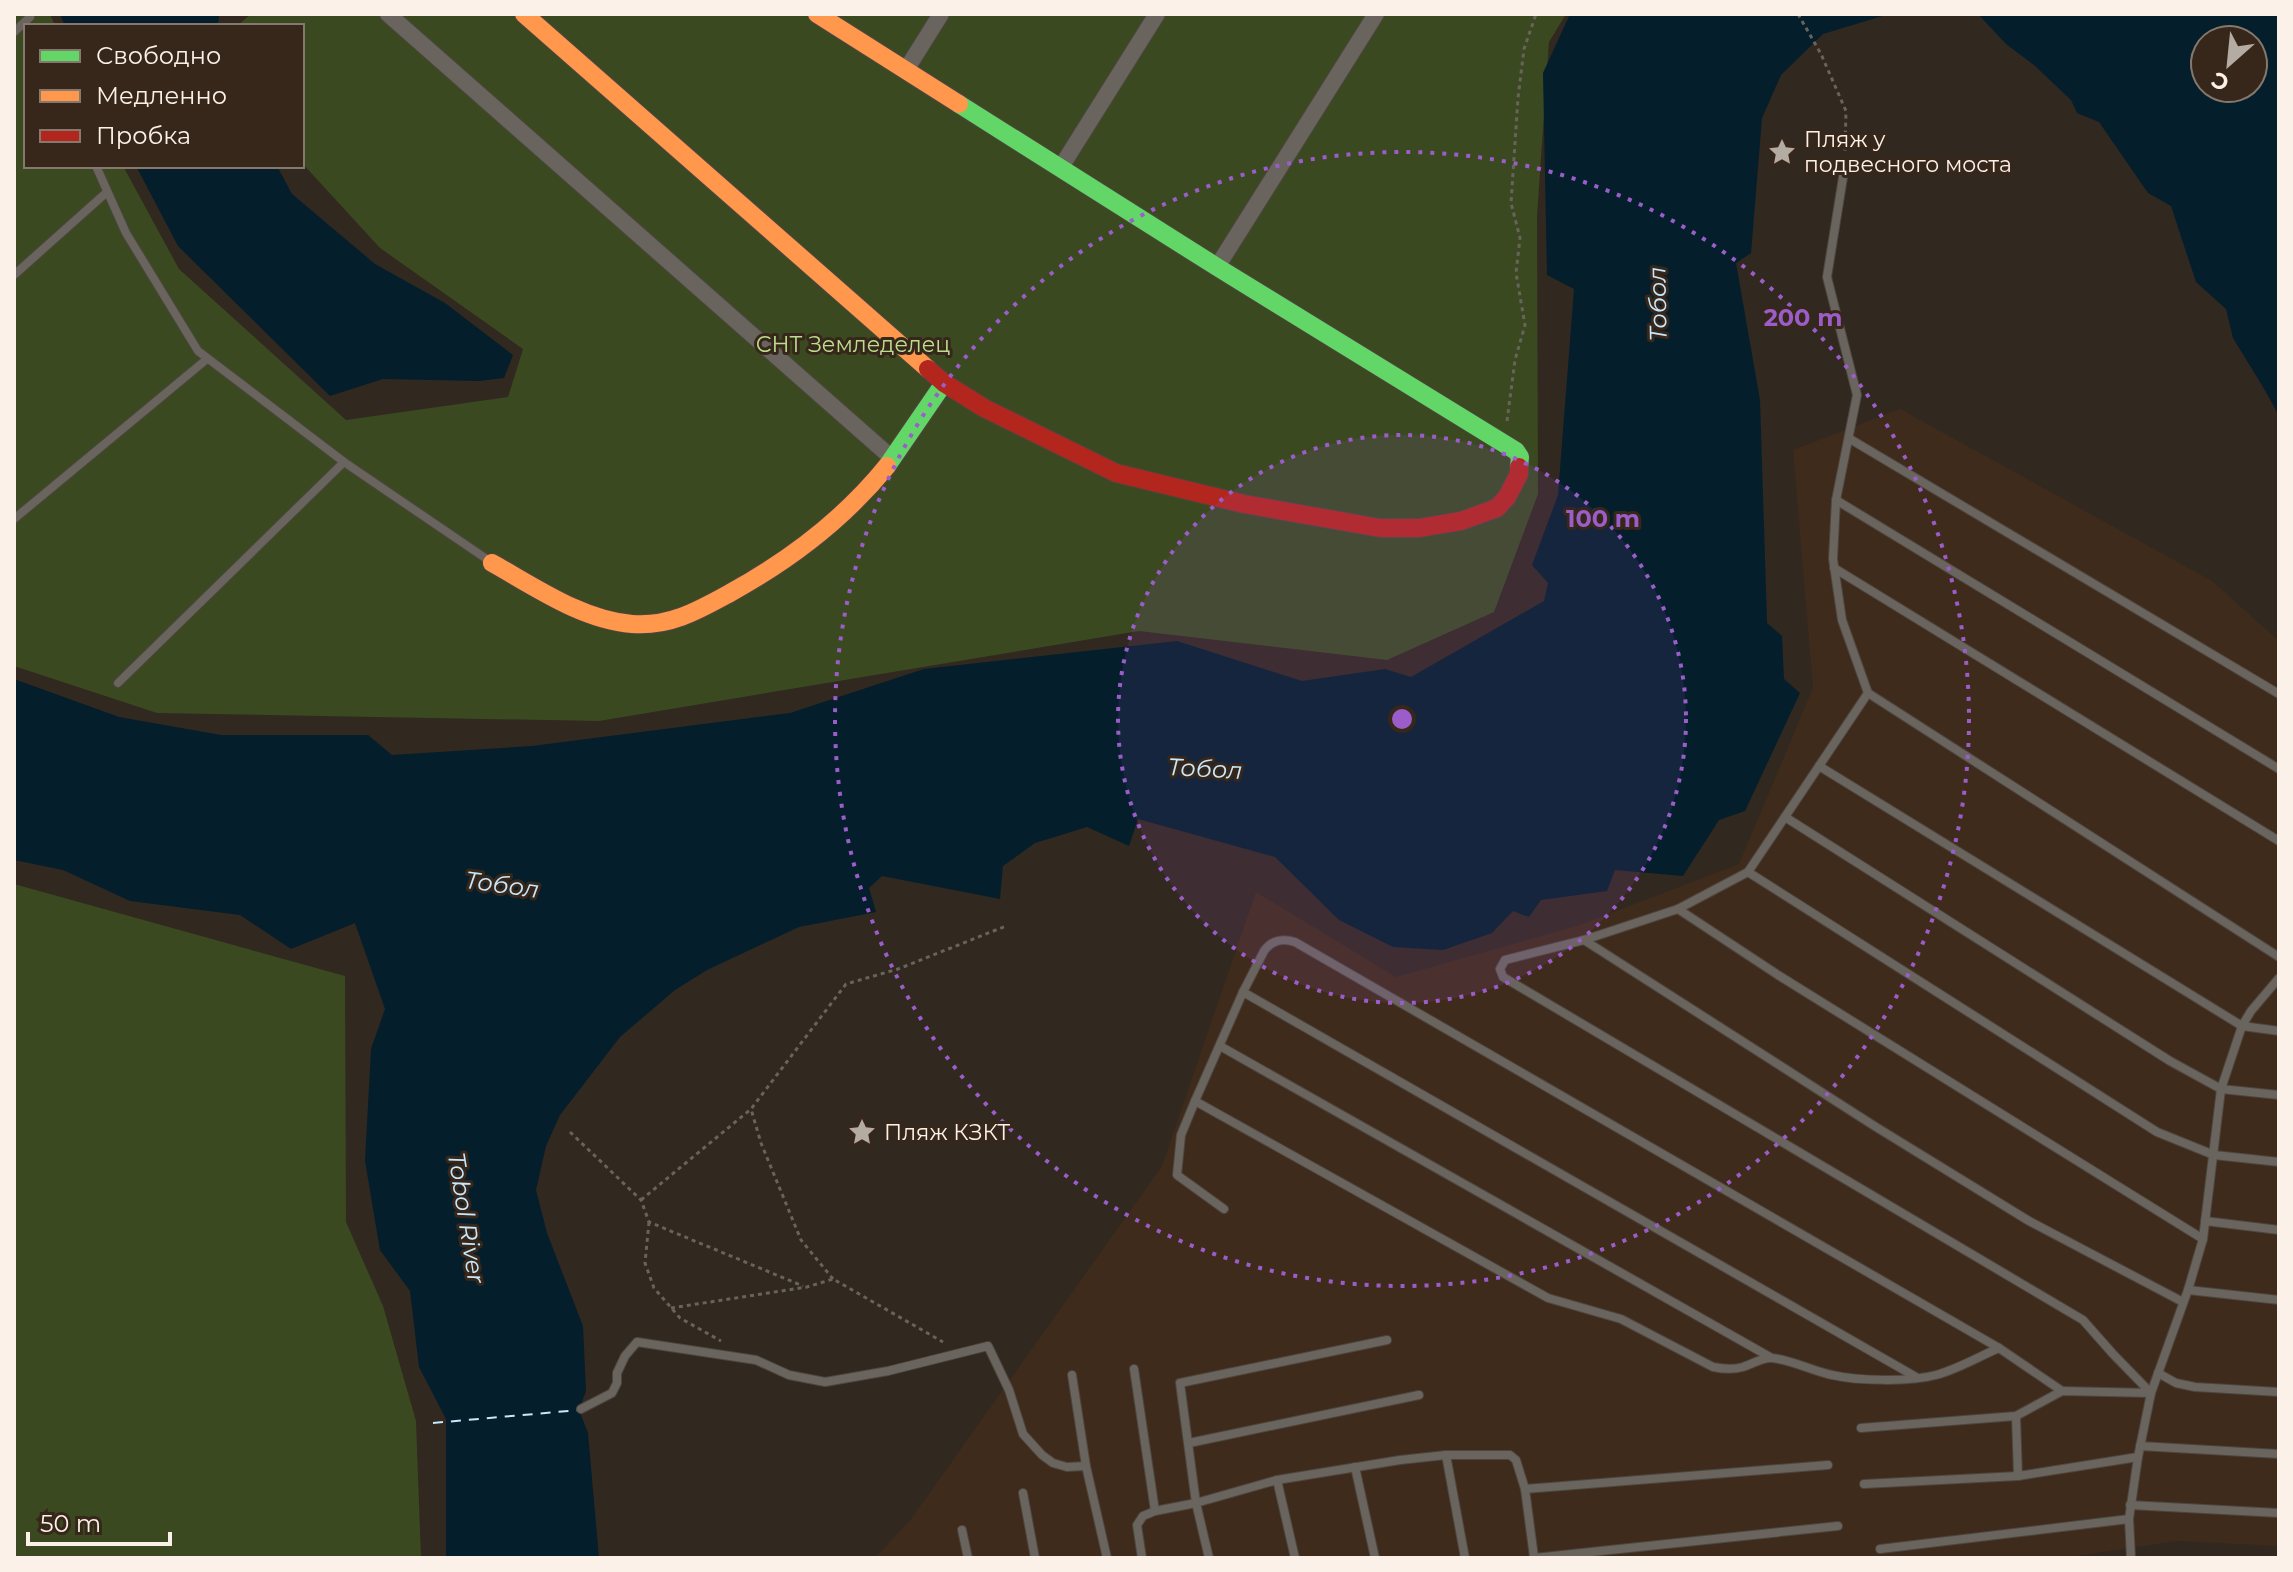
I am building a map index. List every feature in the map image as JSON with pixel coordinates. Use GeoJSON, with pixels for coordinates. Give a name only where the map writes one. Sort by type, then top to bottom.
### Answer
{"type":"FeatureCollection","features":[{"type":"Feature","properties":{"kind":"street"},"geometry":{"type":"LineString","coordinates":[[388,14],[893,459]]}},
{"type":"Feature","properties":{"kind":"street"},"geometry":{"type":"LineString","coordinates":[[524,14],[944,383],[984,408],[1116,473],[1244,504],[1380,528],[1419,528],[1461,521],[1497,508],[1507,497],[1521,463],[1516,451],[1217,267],[817,14]]}},
{"type":"Feature","properties":{"kind":"street"},"geometry":{"type":"LineString","coordinates":[[906,70],[941,14]]}},
{"type":"Feature","properties":{"kind":"street"},"geometry":{"type":"LineString","coordinates":[[1061,167],[1157,14]]}},
{"type":"Feature","properties":{"kind":"street"},"geometry":{"type":"LineString","coordinates":[[1217,267],[1376,14]]}},
{"type":"Feature","properties":{"kind":"street"},"geometry":{"type":"LineString","coordinates":[[492,563],[592,615],[635,625],[685,618],[788,559],[828,527],[893,459],[944,383]]}},
{"type":"Feature","properties":{"kind":"lane"},"geometry":{"type":"LineString","coordinates":[[1845,165],[1827,277],[1857,395],[1836,500],[1833,548],[1842,620],[1868,693],[2279,957]]}},
{"type":"Feature","properties":{"kind":"lane"},"geometry":{"type":"LineString","coordinates":[[97,168],[126,233],[198,351],[344,462],[492,563]]}},
{"type":"Feature","properties":{"kind":"lane"},"geometry":{"type":"LineString","coordinates":[[14,275],[107,192]]}},
{"type":"Feature","properties":{"kind":"lane"},"geometry":{"type":"LineString","coordinates":[[14,519],[207,359]]}},
{"type":"Feature","properties":{"kind":"lane"},"geometry":{"type":"LineString","coordinates":[[1850,439],[2279,694]]}},
{"type":"Feature","properties":{"kind":"lane"},"geometry":{"type":"LineString","coordinates":[[118,683],[344,462]]}},
{"type":"Feature","properties":{"kind":"lane"},"geometry":{"type":"LineString","coordinates":[[1836,500],[2279,769]]}},
{"type":"Feature","properties":{"kind":"lane"},"geometry":{"type":"LineString","coordinates":[[1834,568],[2279,841]]}},
{"type":"Feature","properties":{"kind":"lane"},"geometry":{"type":"LineString","coordinates":[[1868,693],[1748,872],[1678,909],[1584,940],[1505,960],[1500,969],[1503,977],[2083,1320],[2151,1393]]}},
{"type":"Feature","properties":{"kind":"lane"},"geometry":{"type":"LineString","coordinates":[[1819,766],[2242,1026],[2279,1031]]}},
{"type":"Feature","properties":{"kind":"lane"},"geometry":{"type":"LineString","coordinates":[[1785,817],[2170,1061],[2221,1089],[2279,1095]]}},
{"type":"Feature","properties":{"kind":"lane"},"geometry":{"type":"LineString","coordinates":[[1748,872],[2157,1132],[2214,1155],[2279,1162]]}},
{"type":"Feature","properties":{"kind":"lane"},"geometry":{"type":"LineString","coordinates":[[1678,909],[1778,975],[2203,1239]]}},
{"type":"Feature","properties":{"kind":"lane"},"geometry":{"type":"LineString","coordinates":[[1224,1209],[1177,1175],[1181,1135],[1243,992],[1269,945],[1285,939],[1999,1348],[2062,1391]]}},
{"type":"Feature","properties":{"kind":"lane"},"geometry":{"type":"LineString","coordinates":[[1584,940],[2029,1221],[2183,1302]]}},
{"type":"Feature","properties":{"kind":"lane"},"geometry":{"type":"LineString","coordinates":[[2131,1558],[2130,1505],[2140,1446],[2151,1393],[2203,1239],[2221,1089],[2242,1026],[2279,978]]}},
{"type":"Feature","properties":{"kind":"lane"},"geometry":{"type":"LineString","coordinates":[[1243,992],[1917,1377]]}},
{"type":"Feature","properties":{"kind":"lane"},"geometry":{"type":"LineString","coordinates":[[1220,1046],[1770,1357],[1840,1377],[1865,1380],[1943,1372],[1999,1348]]}},
{"type":"Feature","properties":{"kind":"lane"},"geometry":{"type":"LineString","coordinates":[[1195,1101],[1548,1298],[1621,1319],[1713,1367],[1739,1368],[1770,1357]]}},
{"type":"Feature","properties":{"kind":"lane"},"geometry":{"type":"LineString","coordinates":[[2205,1221],[2279,1230]]}},
{"type":"Feature","properties":{"kind":"lane"},"geometry":{"type":"LineString","coordinates":[[2188,1290],[2279,1300]]}},
{"type":"Feature","properties":{"kind":"lane"},"geometry":{"type":"LineString","coordinates":[[1209,1558],[1196,1503],[1180,1383],[1387,1340]]}},
{"type":"Feature","properties":{"kind":"lane"},"geometry":{"type":"LineString","coordinates":[[581,1409],[612,1393],[625,1356],[637,1342],[756,1360],[789,1375],[825,1382],[888,1371],[988,1346],[1009,1390],[1023,1434],[1053,1463],[1067,1467],[1086,1466]]}},
{"type":"Feature","properties":{"kind":"lane"},"geometry":{"type":"LineString","coordinates":[[1134,1369],[1155,1511]]}},
{"type":"Feature","properties":{"kind":"lane"},"geometry":{"type":"LineString","coordinates":[[2158,1373],[2176,1383],[2195,1387],[2279,1392]]}},
{"type":"Feature","properties":{"kind":"lane"},"geometry":{"type":"LineString","coordinates":[[1072,1375],[1086,1466],[1107,1558]]}},
{"type":"Feature","properties":{"kind":"lane"},"geometry":{"type":"LineString","coordinates":[[1861,1428],[2016,1416],[2062,1391],[2151,1393]]}},
{"type":"Feature","properties":{"kind":"lane"},"geometry":{"type":"LineString","coordinates":[[1189,1443],[1419,1395]]}},
{"type":"Feature","properties":{"kind":"lane"},"geometry":{"type":"LineString","coordinates":[[2016,1416],[2018,1476]]}},
{"type":"Feature","properties":{"kind":"lane"},"geometry":{"type":"LineString","coordinates":[[2140,1446],[2279,1454]]}},
{"type":"Feature","properties":{"kind":"lane"},"geometry":{"type":"LineString","coordinates":[[1142,1558],[1137,1525],[1143,1516],[1155,1511],[1277,1480],[1446,1455],[1510,1455],[1516,1460],[1525,1489],[1534,1558],[1838,1526]]}},
{"type":"Feature","properties":{"kind":"lane"},"geometry":{"type":"LineString","coordinates":[[1446,1455],[1465,1558]]}},
{"type":"Feature","properties":{"kind":"lane"},"geometry":{"type":"LineString","coordinates":[[1864,1484],[2018,1476],[2138,1457]]}},
{"type":"Feature","properties":{"kind":"lane"},"geometry":{"type":"LineString","coordinates":[[1525,1489],[1828,1465]]}},
{"type":"Feature","properties":{"kind":"lane"},"geometry":{"type":"LineString","coordinates":[[1355,1467],[1375,1558]]}},
{"type":"Feature","properties":{"kind":"lane"},"geometry":{"type":"LineString","coordinates":[[1277,1480],[1295,1558]]}},
{"type":"Feature","properties":{"kind":"lane"},"geometry":{"type":"LineString","coordinates":[[1023,1493],[1035,1558]]}},
{"type":"Feature","properties":{"kind":"lane"},"geometry":{"type":"LineString","coordinates":[[2130,1505],[2279,1513]]}},
{"type":"Feature","properties":{"kind":"lane"},"geometry":{"type":"LineString","coordinates":[[1880,1549],[2129,1519]]}},
{"type":"Feature","properties":{"kind":"lane"},"geometry":{"type":"LineString","coordinates":[[962,1530],[968,1558]]}},
{"type":"Feature","properties":{"kind":"path"},"geometry":{"type":"LineString","coordinates":[[1504,445],[1515,360],[1525,325],[1516,273],[1520,238],[1511,203],[1524,49],[1536,14]]}},
{"type":"Feature","properties":{"kind":"path"},"geometry":{"type":"LineString","coordinates":[[1798,14],[1821,54],[1846,111],[1845,165]]}},
{"type":"Feature","properties":{"kind":"path"},"geometry":{"type":"LineString","coordinates":[[641,1200],[751,1109],[846,984],[898,969],[1006,926]]}},
{"type":"Feature","properties":{"kind":"path"},"geometry":{"type":"LineString","coordinates":[[751,1109],[761,1143],[801,1240],[833,1279],[961,1351]]}},
{"type":"Feature","properties":{"kind":"path"},"geometry":{"type":"LineString","coordinates":[[570,1132],[641,1200],[649,1222],[645,1263],[654,1288],[680,1318],[756,1360]]}},
{"type":"Feature","properties":{"kind":"path"},"geometry":{"type":"LineString","coordinates":[[649,1222],[807,1287]]}},
{"type":"Feature","properties":{"kind":"path"},"geometry":{"type":"LineString","coordinates":[[671,1308],[807,1287],[833,1279]]}},
{"type":"Feature","properties":{"kind":"shaded area"},"geometry":{"type":"Polygon","coordinates":[[[1900,409],[2212,581],[2279,641],[2279,1546],[2177,1541],[2063,1558],[875,1558],[911,1519],[1162,1166],[1256,892],[1396,977],[1580,925],[1739,864],[1813,688],[1793,450],[1900,409]]]}},
{"type":"Feature","properties":{"kind":"green space","name":"СНТ Земледелец"},"geometry":{"type":"Polygon","coordinates":[[[14,14],[50,14],[54,24],[24,24],[24,168],[124,168],[179,269],[346,420],[508,397],[523,349],[380,248],[304,165],[304,24],[239,24],[251,14],[1566,14],[1549,42],[1537,216],[1538,494],[1494,612],[1387,660],[1139,631],[599,721],[157,713],[14,666],[14,14]]]}},
{"type":"Feature","properties":{"kind":"green space"},"geometry":{"type":"Polygon","coordinates":[[[14,884],[345,976],[346,1222],[383,1306],[416,1421],[421,1558],[14,1558],[14,884]]]}},
{"type":"Feature","properties":{"kind":"water"},"geometry":{"type":"Polygon","coordinates":[[[60,14],[219,14],[218,24],[64,24],[60,14]]]}},
{"type":"Feature","properties":{"kind":"water"},"geometry":{"type":"Polygon","coordinates":[[[1570,14],[1889,14],[1823,34],[1781,75],[1762,118],[1751,253],[1736,263],[1760,400],[1767,623],[1782,636],[1784,679],[1800,693],[1745,811],[1719,820],[1683,876],[1615,870],[1607,891],[1541,900],[1529,917],[1513,911],[1492,933],[1443,950],[1393,947],[1339,920],[1275,857],[1138,819],[1129,846],[1087,827],[1035,843],[1003,866],[1000,899],[882,876],[869,888],[876,912],[799,927],[707,970],[675,990],[620,1037],[560,1115],[546,1146],[536,1190],[547,1233],[583,1326],[586,1391],[579,1410],[588,1433],[599,1558],[446,1558],[446,1419],[419,1367],[410,1291],[380,1250],[365,1161],[371,1049],[385,1009],[355,923],[291,949],[240,915],[130,901],[63,870],[14,860],[14,679],[119,717],[221,735],[368,735],[392,755],[532,746],[790,713],[924,669],[1177,641],[1302,681],[1385,669],[1411,677],[1544,601],[1548,583],[1532,565],[1558,495],[1574,289],[1547,275],[1543,73],[1570,14]]]}},
{"type":"Feature","properties":{"kind":"water"},"geometry":{"type":"Polygon","coordinates":[[[1978,14],[2279,14],[2279,416],[2233,338],[2226,309],[2196,282],[2171,206],[2148,193],[2099,122],[2077,113],[2071,100],[2006,44],[1978,14]]]}},
{"type":"Feature","properties":{"kind":"water"},"geometry":{"type":"Polygon","coordinates":[[[137,168],[278,168],[292,194],[375,264],[445,303],[513,355],[504,378],[479,381],[383,379],[330,396],[178,246],[137,168]]]}},
{"type":"Feature","properties":{"kind":"ferry route"},"geometry":{"type":"LineString","coordinates":[[433,1423],[579,1410]]}},
{"type":"Feature","properties":{"kind":"traffic: fast"},"geometry":{"type":"LineString","coordinates":[[959,104],[1516,451],[1520,457],[1519,467]]}},
{"type":"Feature","properties":{"kind":"traffic: fast"},"geometry":{"type":"LineString","coordinates":[[887,466],[944,383]]}},
{"type":"Feature","properties":{"kind":"traffic: slow"},"geometry":{"type":"LineString","coordinates":[[524,14],[928,369]]}},
{"type":"Feature","properties":{"kind":"traffic: slow"},"geometry":{"type":"LineString","coordinates":[[817,14],[959,104]]}},
{"type":"Feature","properties":{"kind":"traffic: slow"},"geometry":{"type":"LineString","coordinates":[[492,563],[559,601],[595,616],[632,624],[672,620],[730,593],[795,552],[853,504],[887,466]]}},
{"type":"Feature","properties":{"kind":"traffic: jam"},"geometry":{"type":"LineString","coordinates":[[928,369],[984,408],[1116,473],[1244,504],[1380,528],[1419,528],[1461,521],[1497,508],[1507,497],[1519,474],[1519,467]]}},
{"type":"Feature","properties":{"kind":"place","name":"Пляж у подвесного моста"},"geometry":{"type":"Point","coordinates":[1782,152]}},
{"type":"Feature","properties":{"kind":"place","name":"Пляж КЗКТ"},"geometry":{"type":"Point","coordinates":[862,1132]}},
{"type":"Feature","properties":{"kind":"water label","name":"Тобол"},"geometry":{"type":"Point","coordinates":[1658,304]}},
{"type":"Feature","properties":{"kind":"water label","name":"Тобол"},"geometry":{"type":"Point","coordinates":[1205,769]}},
{"type":"Feature","properties":{"kind":"water label","name":"Тобол"},"geometry":{"type":"Point","coordinates":[502,885]}},
{"type":"Feature","properties":{"kind":"water label","name":"Tobol River"},"geometry":{"type":"Point","coordinates":[466,1218]}}]}
